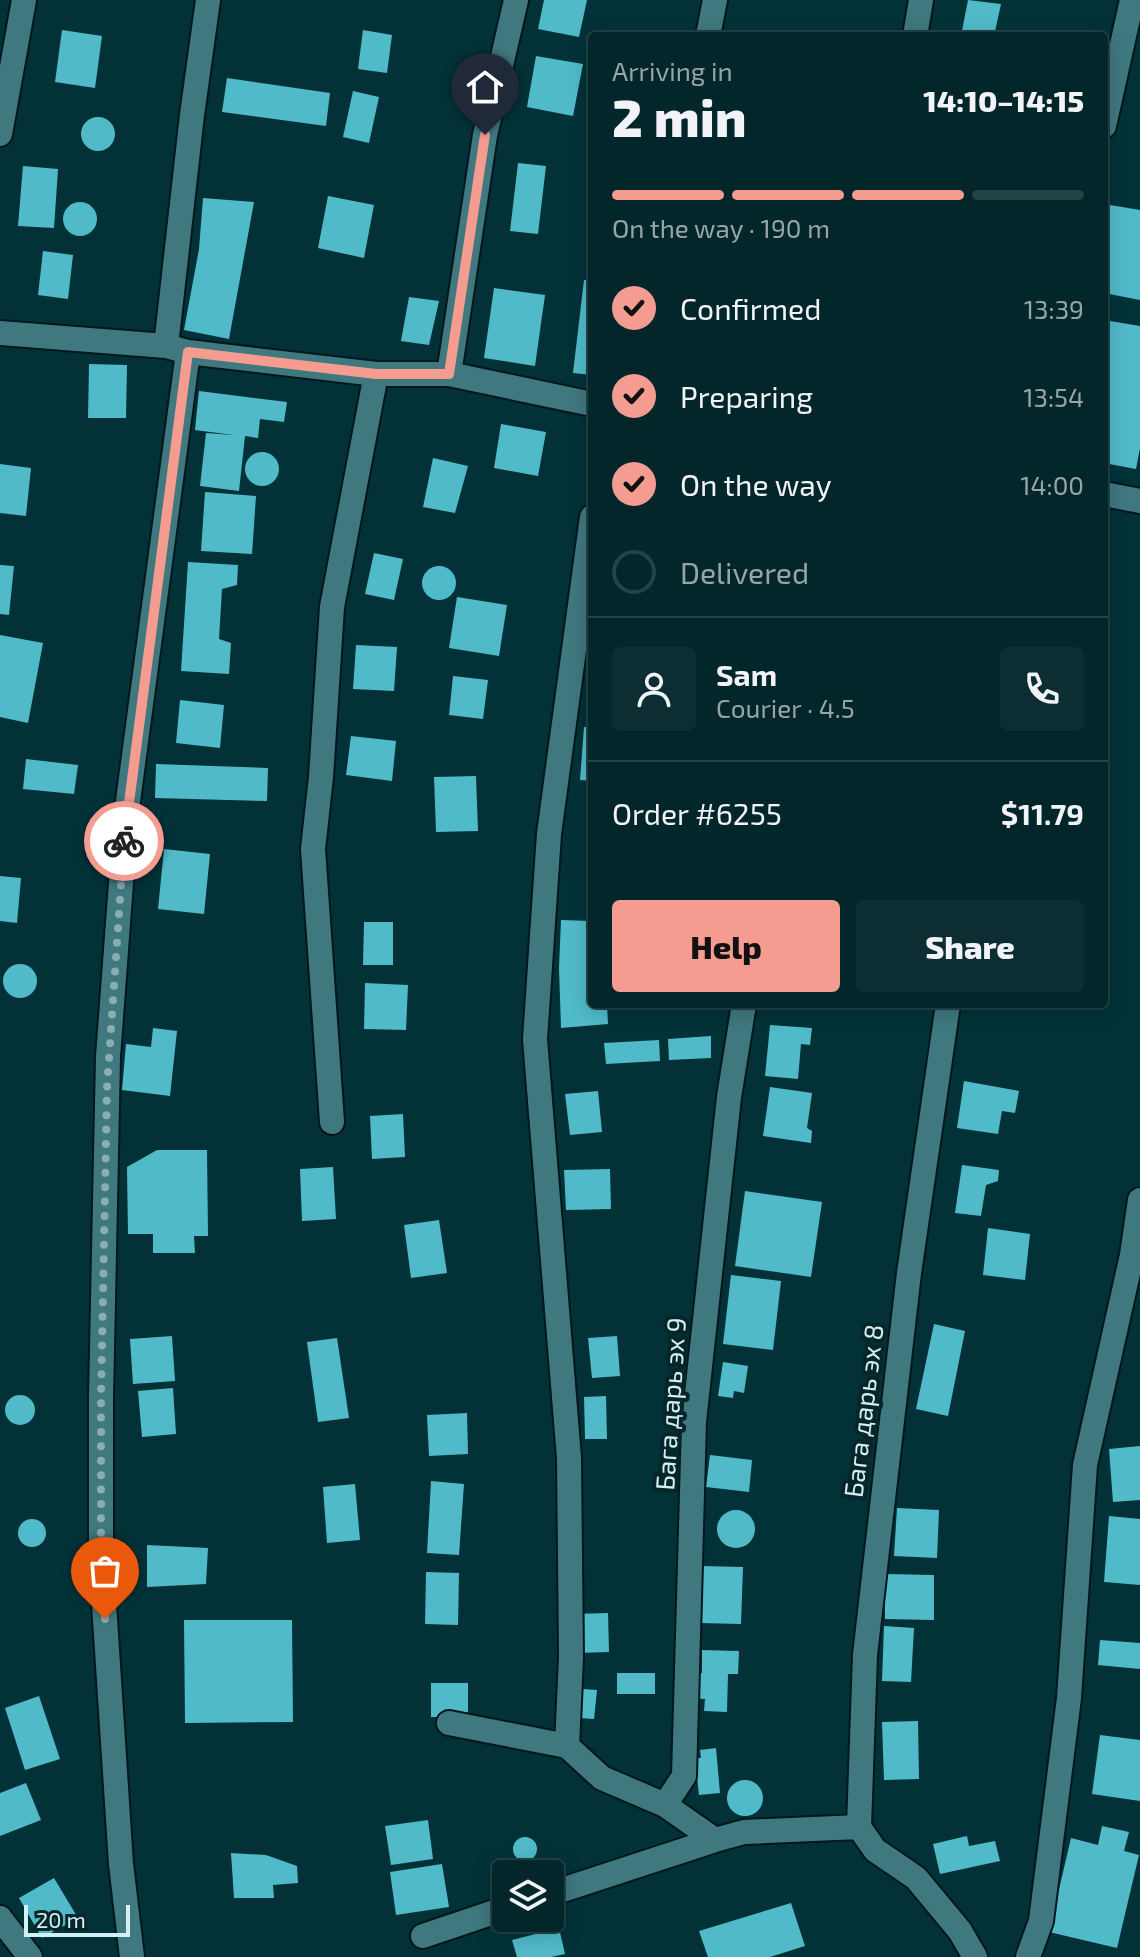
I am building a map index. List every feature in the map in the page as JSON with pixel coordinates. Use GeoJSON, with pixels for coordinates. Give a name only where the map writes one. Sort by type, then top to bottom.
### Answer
{"type":"FeatureCollection","features":[{"type":"Feature","properties":{"kind":"street"},"geometry":{"type":"LineString","coordinates":[[0,134],[24,0]]}},
{"type":"Feature","properties":{"kind":"street"},"geometry":{"type":"LineString","coordinates":[[132,1957],[121,1864],[101,1558],[108,1057],[126,816],[177,349],[192,115],[208,0]]}},
{"type":"Feature","properties":{"kind":"street"},"geometry":{"type":"LineString","coordinates":[[449,374],[485,135],[516,0]]}},
{"type":"Feature","properties":{"kind":"street"},"geometry":{"type":"LineString","coordinates":[[709,32],[715,0]]}},
{"type":"Feature","properties":{"kind":"street"},"geometry":{"type":"LineString","coordinates":[[916,32],[921,0]]}},
{"type":"Feature","properties":{"kind":"street"},"geometry":{"type":"LineString","coordinates":[[1108,108],[1132,0]]}},
{"type":"Feature","properties":{"kind":"street"},"geometry":{"type":"LineString","coordinates":[[0,333],[177,349],[376,374],[449,374],[588,403]]}},
{"type":"Feature","properties":{"kind":"street"},"geometry":{"type":"LineString","coordinates":[[332,1122],[313,849],[332,607],[376,374]]}},
{"type":"Feature","properties":{"kind":"street"},"geometry":{"type":"LineString","coordinates":[[1108,495],[1140,501]]}},
{"type":"Feature","properties":{"kind":"street"},"geometry":{"type":"LineString","coordinates":[[567,1746],[571,1657],[569,1458],[535,1039],[549,834],[588,546]]}},
{"type":"Feature","properties":{"kind":"street","name":"Бага дарь эх 9"},"geometry":{"type":"LineString","coordinates":[[665,1805],[684,1776],[694,1422],[729,1097],[743,1008]]}},
{"type":"Feature","properties":{"kind":"street","name":"Бага дарь эх 8"},"geometry":{"type":"LineString","coordinates":[[859,1827],[865,1655],[909,1273],[947,1008]]}},
{"type":"Feature","properties":{"kind":"street"},"geometry":{"type":"LineString","coordinates":[[1028,1957],[1041,1921],[1069,1698],[1085,1465],[1132,1255],[1140,1200]]}},
{"type":"Feature","properties":{"kind":"street"},"geometry":{"type":"LineString","coordinates":[[449,1723],[567,1746],[602,1778],[665,1805],[715,1840]]}},
{"type":"Feature","properties":{"kind":"street"},"geometry":{"type":"LineString","coordinates":[[564,1889],[744,1832],[859,1827],[875,1850],[916,1878],[960,1931],[975,1957]]}},
{"type":"Feature","properties":{"kind":"street"},"geometry":{"type":"LineString","coordinates":[[423,1936],[492,1913]]}},
{"type":"Feature","properties":{"kind":"street"},"geometry":{"type":"LineString","coordinates":[[0,1918],[30,1957]]}},
{"type":"Feature","properties":{"kind":"building"},"geometry":{"type":"Polygon","coordinates":[[[544,0],[587,0],[579,37],[538,29],[544,0]]]}},
{"type":"Feature","properties":{"kind":"building"},"geometry":{"type":"Polygon","coordinates":[[[968,0],[1001,4],[995,32],[962,32],[968,0]]]}},
{"type":"Feature","properties":{"kind":"building"},"geometry":{"type":"Polygon","coordinates":[[[62,30],[102,36],[95,88],[55,82],[62,30]]]}},
{"type":"Feature","properties":{"kind":"building"},"geometry":{"type":"Polygon","coordinates":[[[363,30],[392,35],[387,73],[358,69],[363,30]]]}},
{"type":"Feature","properties":{"kind":"building"},"geometry":{"type":"Polygon","coordinates":[[[536,56],[583,64],[573,116],[527,107],[536,56]]]}},
{"type":"Feature","properties":{"kind":"building"},"geometry":{"type":"Polygon","coordinates":[[[227,78],[330,93],[326,126],[222,112],[227,78]]]}},
{"type":"Feature","properties":{"kind":"building"},"geometry":{"type":"Polygon","coordinates":[[[353,91],[379,97],[369,143],[343,137],[353,91]]]}},
{"type":"Feature","properties":{"kind":"building"},"geometry":{"type":"Polygon","coordinates":[[[98,117],[110,122],[115,134],[110,146],[98,151],[86,146],[81,134],[86,122],[98,117]]]}},
{"type":"Feature","properties":{"kind":"building"},"geometry":{"type":"Polygon","coordinates":[[[518,163],[546,166],[538,234],[510,231],[518,163]]]}},
{"type":"Feature","properties":{"kind":"building"},"geometry":{"type":"Polygon","coordinates":[[[23,166],[58,169],[54,228],[18,226],[23,166]]]}},
{"type":"Feature","properties":{"kind":"building"},"geometry":{"type":"Polygon","coordinates":[[[328,196],[374,205],[364,258],[318,248],[328,196]]]}},
{"type":"Feature","properties":{"kind":"building"},"geometry":{"type":"Polygon","coordinates":[[[203,198],[254,202],[229,339],[184,330],[199,249],[203,198]]]}},
{"type":"Feature","properties":{"kind":"building"},"geometry":{"type":"Polygon","coordinates":[[[80,202],[92,207],[97,219],[92,231],[80,236],[68,231],[63,219],[68,207],[80,202]]]}},
{"type":"Feature","properties":{"kind":"building"},"geometry":{"type":"Polygon","coordinates":[[[1110,205],[1140,210],[1140,300],[1108,294],[1110,205]]]}},
{"type":"Feature","properties":{"kind":"building"},"geometry":{"type":"Polygon","coordinates":[[[43,251],[73,255],[68,299],[38,295],[43,251]]]}},
{"type":"Feature","properties":{"kind":"building"},"geometry":{"type":"Polygon","coordinates":[[[584,280],[588,280],[588,375],[573,373],[584,280]]]}},
{"type":"Feature","properties":{"kind":"building"},"geometry":{"type":"Polygon","coordinates":[[[494,288],[545,295],[535,366],[484,358],[494,288]]]}},
{"type":"Feature","properties":{"kind":"building"},"geometry":{"type":"Polygon","coordinates":[[[409,297],[439,301],[429,345],[401,341],[409,297]]]}},
{"type":"Feature","properties":{"kind":"building"},"geometry":{"type":"Polygon","coordinates":[[[1108,321],[1140,326],[1140,448],[1136,469],[1108,464],[1108,321]]]}},
{"type":"Feature","properties":{"kind":"building"},"geometry":{"type":"Polygon","coordinates":[[[89,364],[127,365],[126,418],[88,418],[89,364]]]}},
{"type":"Feature","properties":{"kind":"building"},"geometry":{"type":"Polygon","coordinates":[[[199,391],[287,402],[284,422],[260,419],[258,438],[245,436],[239,491],[200,486],[206,433],[233,435],[195,430],[199,391]]]}},
{"type":"Feature","properties":{"kind":"building"},"geometry":{"type":"Polygon","coordinates":[[[501,424],[546,432],[538,476],[494,468],[501,424]]]}},
{"type":"Feature","properties":{"kind":"building"},"geometry":{"type":"Polygon","coordinates":[[[262,452],[274,457],[279,469],[274,481],[262,486],[250,481],[245,469],[250,457],[262,452]]]}},
{"type":"Feature","properties":{"kind":"building"},"geometry":{"type":"Polygon","coordinates":[[[433,458],[468,466],[455,513],[423,507],[433,458]]]}},
{"type":"Feature","properties":{"kind":"building"},"geometry":{"type":"Polygon","coordinates":[[[0,464],[31,468],[26,516],[0,513],[0,464]]]}},
{"type":"Feature","properties":{"kind":"building"},"geometry":{"type":"Polygon","coordinates":[[[205,492],[256,496],[252,554],[201,551],[205,492]]]}},
{"type":"Feature","properties":{"kind":"building"},"geometry":{"type":"Polygon","coordinates":[[[374,553],[403,559],[394,600],[365,594],[374,553]]]}},
{"type":"Feature","properties":{"kind":"building"},"geometry":{"type":"Polygon","coordinates":[[[188,562],[238,565],[237,585],[222,589],[219,639],[231,643],[229,674],[181,671],[188,562]]]}},
{"type":"Feature","properties":{"kind":"building"},"geometry":{"type":"Polygon","coordinates":[[[0,565],[14,566],[9,615],[0,614],[0,565]]]}},
{"type":"Feature","properties":{"kind":"building"},"geometry":{"type":"Polygon","coordinates":[[[439,566],[451,571],[456,583],[451,595],[439,600],[427,595],[422,583],[427,571],[439,566]]]}},
{"type":"Feature","properties":{"kind":"building"},"geometry":{"type":"Polygon","coordinates":[[[457,597],[507,605],[499,656],[449,648],[457,597]]]}},
{"type":"Feature","properties":{"kind":"building"},"geometry":{"type":"Polygon","coordinates":[[[0,635],[43,643],[28,723],[0,717],[0,635]]]}},
{"type":"Feature","properties":{"kind":"building"},"geometry":{"type":"Polygon","coordinates":[[[356,645],[397,647],[394,691],[353,689],[356,645]]]}},
{"type":"Feature","properties":{"kind":"building"},"geometry":{"type":"Polygon","coordinates":[[[453,676],[488,680],[483,719],[449,715],[453,676]]]}},
{"type":"Feature","properties":{"kind":"building"},"geometry":{"type":"Polygon","coordinates":[[[180,700],[224,705],[220,748],[176,743],[180,700]]]}},
{"type":"Feature","properties":{"kind":"building"},"geometry":{"type":"Polygon","coordinates":[[[584,727],[588,728],[588,781],[580,780],[584,727]]]}},
{"type":"Feature","properties":{"kind":"building"},"geometry":{"type":"Polygon","coordinates":[[[351,736],[396,741],[392,781],[346,775],[351,736]]]}},
{"type":"Feature","properties":{"kind":"building"},"geometry":{"type":"Polygon","coordinates":[[[26,759],[78,765],[74,794],[23,789],[26,759]]]}},
{"type":"Feature","properties":{"kind":"building"},"geometry":{"type":"Polygon","coordinates":[[[156,764],[268,768],[267,801],[155,798],[156,764]]]}},
{"type":"Feature","properties":{"kind":"building"},"geometry":{"type":"Polygon","coordinates":[[[476,776],[478,831],[436,832],[434,777],[476,776]]]}},
{"type":"Feature","properties":{"kind":"building"},"geometry":{"type":"Polygon","coordinates":[[[164,849],[210,854],[204,914],[158,909],[164,849]]]}},
{"type":"Feature","properties":{"kind":"building"},"geometry":{"type":"Polygon","coordinates":[[[0,876],[21,878],[17,923],[0,921],[0,876]]]}},
{"type":"Feature","properties":{"kind":"building"},"geometry":{"type":"Polygon","coordinates":[[[561,920],[588,921],[588,1008],[607,1008],[608,1024],[561,1028],[561,920]]]}},
{"type":"Feature","properties":{"kind":"building"},"geometry":{"type":"Polygon","coordinates":[[[364,922],[393,922],[393,965],[363,965],[364,922]]]}},
{"type":"Feature","properties":{"kind":"building"},"geometry":{"type":"Polygon","coordinates":[[[20,964],[32,969],[37,981],[32,993],[20,998],[8,993],[3,981],[8,969],[20,964]]]}},
{"type":"Feature","properties":{"kind":"building"},"geometry":{"type":"Polygon","coordinates":[[[365,983],[408,985],[406,1030],[364,1029],[365,983]]]}},
{"type":"Feature","properties":{"kind":"building"},"geometry":{"type":"Polygon","coordinates":[[[770,1025],[812,1028],[810,1045],[801,1044],[798,1079],[765,1076],[770,1025]]]}},
{"type":"Feature","properties":{"kind":"building"},"geometry":{"type":"Polygon","coordinates":[[[153,1028],[177,1031],[170,1096],[122,1090],[126,1044],[151,1047],[153,1028]]]}},
{"type":"Feature","properties":{"kind":"building"},"geometry":{"type":"Polygon","coordinates":[[[711,1036],[711,1058],[669,1060],[668,1039],[711,1036]]]}},
{"type":"Feature","properties":{"kind":"building"},"geometry":{"type":"Polygon","coordinates":[[[659,1040],[660,1061],[606,1064],[604,1043],[659,1040]]]}},
{"type":"Feature","properties":{"kind":"building"},"geometry":{"type":"Polygon","coordinates":[[[964,1081],[1019,1091],[1015,1113],[1002,1111],[998,1134],[957,1128],[964,1081]]]}},
{"type":"Feature","properties":{"kind":"building"},"geometry":{"type":"Polygon","coordinates":[[[770,1087],[812,1093],[807,1128],[812,1131],[811,1143],[763,1136],[770,1087]]]}},
{"type":"Feature","properties":{"kind":"building"},"geometry":{"type":"Polygon","coordinates":[[[598,1091],[602,1132],[570,1135],[565,1094],[598,1091]]]}},
{"type":"Feature","properties":{"kind":"building"},"geometry":{"type":"Polygon","coordinates":[[[403,1114],[405,1157],[372,1159],[370,1116],[403,1114]]]}},
{"type":"Feature","properties":{"kind":"building"},"geometry":{"type":"Polygon","coordinates":[[[157,1150],[207,1150],[208,1236],[194,1236],[195,1253],[153,1253],[153,1234],[128,1234],[127,1167],[157,1150]]]}},
{"type":"Feature","properties":{"kind":"building"},"geometry":{"type":"Polygon","coordinates":[[[962,1165],[999,1170],[998,1181],[986,1185],[981,1216],[955,1213],[962,1165]]]}},
{"type":"Feature","properties":{"kind":"building"},"geometry":{"type":"Polygon","coordinates":[[[333,1167],[336,1219],[302,1221],[300,1169],[333,1167]]]}},
{"type":"Feature","properties":{"kind":"building"},"geometry":{"type":"Polygon","coordinates":[[[610,1169],[611,1209],[566,1210],[564,1170],[610,1169]]]}},
{"type":"Feature","properties":{"kind":"building"},"geometry":{"type":"Polygon","coordinates":[[[745,1191],[822,1202],[811,1277],[735,1266],[745,1191]]]}},
{"type":"Feature","properties":{"kind":"building"},"geometry":{"type":"Polygon","coordinates":[[[439,1220],[447,1273],[411,1278],[404,1225],[439,1220]]]}},
{"type":"Feature","properties":{"kind":"building"},"geometry":{"type":"Polygon","coordinates":[[[988,1228],[1030,1234],[1025,1280],[983,1275],[988,1228]]]}},
{"type":"Feature","properties":{"kind":"building"},"geometry":{"type":"Polygon","coordinates":[[[731,1275],[781,1281],[773,1350],[723,1344],[731,1275]]]}},
{"type":"Feature","properties":{"kind":"building"},"geometry":{"type":"Polygon","coordinates":[[[934,1324],[965,1331],[948,1416],[916,1409],[934,1324]]]}},
{"type":"Feature","properties":{"kind":"building"},"geometry":{"type":"Polygon","coordinates":[[[172,1336],[175,1381],[133,1384],[130,1339],[172,1336]]]}},
{"type":"Feature","properties":{"kind":"building"},"geometry":{"type":"Polygon","coordinates":[[[617,1336],[620,1376],[592,1378],[588,1338],[617,1336]]]}},
{"type":"Feature","properties":{"kind":"building"},"geometry":{"type":"Polygon","coordinates":[[[337,1338],[349,1418],[318,1422],[307,1342],[337,1338]]]}},
{"type":"Feature","properties":{"kind":"building"},"geometry":{"type":"Polygon","coordinates":[[[723,1362],[748,1366],[744,1393],[734,1391],[733,1398],[718,1396],[723,1362]]]}},
{"type":"Feature","properties":{"kind":"building"},"geometry":{"type":"Polygon","coordinates":[[[173,1388],[176,1434],[142,1437],[138,1391],[173,1388]]]}},
{"type":"Feature","properties":{"kind":"building"},"geometry":{"type":"Polygon","coordinates":[[[20,1395],[26,1396],[34,1404],[34,1416],[26,1424],[20,1425],[14,1424],[6,1416],[5,1410],[6,1404],[14,1396],[20,1395]]]}},
{"type":"Feature","properties":{"kind":"building"},"geometry":{"type":"Polygon","coordinates":[[[606,1396],[607,1439],[585,1439],[584,1397],[606,1396]]]}},
{"type":"Feature","properties":{"kind":"building"},"geometry":{"type":"Polygon","coordinates":[[[467,1413],[468,1454],[429,1456],[427,1415],[467,1413]]]}},
{"type":"Feature","properties":{"kind":"building"},"geometry":{"type":"Polygon","coordinates":[[[1140,1446],[1140,1500],[1113,1502],[1109,1449],[1140,1446]]]}},
{"type":"Feature","properties":{"kind":"building"},"geometry":{"type":"Polygon","coordinates":[[[710,1455],[752,1460],[749,1492],[706,1487],[710,1455]]]}},
{"type":"Feature","properties":{"kind":"building"},"geometry":{"type":"Polygon","coordinates":[[[431,1481],[464,1484],[459,1555],[427,1553],[431,1481]]]}},
{"type":"Feature","properties":{"kind":"building"},"geometry":{"type":"Polygon","coordinates":[[[355,1484],[360,1540],[327,1543],[323,1487],[355,1484]]]}},
{"type":"Feature","properties":{"kind":"building"},"geometry":{"type":"Polygon","coordinates":[[[897,1508],[939,1510],[937,1558],[894,1556],[897,1508]]]}},
{"type":"Feature","properties":{"kind":"building"},"geometry":{"type":"Polygon","coordinates":[[[736,1510],[750,1515],[755,1529],[750,1543],[736,1548],[722,1543],[717,1529],[722,1515],[736,1510]]]}},
{"type":"Feature","properties":{"kind":"building"},"geometry":{"type":"Polygon","coordinates":[[[1109,1516],[1140,1519],[1140,1585],[1104,1582],[1109,1516]]]}},
{"type":"Feature","properties":{"kind":"building"},"geometry":{"type":"Polygon","coordinates":[[[32,1519],[42,1523],[46,1533],[42,1543],[32,1547],[22,1543],[18,1533],[22,1523],[32,1519]]]}},
{"type":"Feature","properties":{"kind":"building"},"geometry":{"type":"Polygon","coordinates":[[[147,1545],[208,1548],[206,1584],[147,1587],[147,1545]]]}},
{"type":"Feature","properties":{"kind":"building"},"geometry":{"type":"Polygon","coordinates":[[[701,1566],[743,1567],[741,1624],[699,1623],[701,1566]]]}},
{"type":"Feature","properties":{"kind":"building"},"geometry":{"type":"Polygon","coordinates":[[[426,1572],[459,1573],[458,1625],[425,1624],[426,1572]]]}},
{"type":"Feature","properties":{"kind":"building"},"geometry":{"type":"Polygon","coordinates":[[[885,1574],[934,1575],[934,1620],[885,1619],[885,1574]]]}},
{"type":"Feature","properties":{"kind":"building"},"geometry":{"type":"Polygon","coordinates":[[[608,1613],[609,1652],[576,1653],[575,1614],[608,1613]]]}},
{"type":"Feature","properties":{"kind":"building"},"geometry":{"type":"Polygon","coordinates":[[[184,1620],[292,1620],[293,1722],[185,1723],[184,1620]]]}},
{"type":"Feature","properties":{"kind":"building"},"geometry":{"type":"Polygon","coordinates":[[[884,1626],[914,1628],[911,1682],[882,1681],[884,1626]]]}},
{"type":"Feature","properties":{"kind":"building"},"geometry":{"type":"Polygon","coordinates":[[[1100,1640],[1140,1643],[1140,1669],[1098,1665],[1100,1640]]]}},
{"type":"Feature","properties":{"kind":"building"},"geometry":{"type":"Polygon","coordinates":[[[702,1650],[739,1651],[738,1674],[728,1674],[727,1712],[704,1711],[705,1699],[692,1698],[694,1673],[702,1673],[702,1650]]]}},
{"type":"Feature","properties":{"kind":"building"},"geometry":{"type":"Polygon","coordinates":[[[617,1673],[655,1673],[655,1694],[617,1694],[617,1673]]]}},
{"type":"Feature","properties":{"kind":"building"},"geometry":{"type":"Polygon","coordinates":[[[431,1683],[468,1683],[468,1717],[431,1717],[431,1683]]]}},
{"type":"Feature","properties":{"kind":"building"},"geometry":{"type":"Polygon","coordinates":[[[583,1689],[597,1690],[594,1719],[580,1718],[583,1689]]]}},
{"type":"Feature","properties":{"kind":"building"},"geometry":{"type":"Polygon","coordinates":[[[39,1696],[60,1759],[25,1770],[5,1708],[39,1696]]]}},
{"type":"Feature","properties":{"kind":"building"},"geometry":{"type":"Polygon","coordinates":[[[918,1721],[919,1779],[884,1780],[882,1722],[918,1721]]]}},
{"type":"Feature","properties":{"kind":"building"},"geometry":{"type":"Polygon","coordinates":[[[1100,1735],[1140,1740],[1140,1801],[1092,1794],[1100,1735]]]}},
{"type":"Feature","properties":{"kind":"building"},"geometry":{"type":"Polygon","coordinates":[[[716,1748],[720,1793],[699,1795],[695,1758],[701,1758],[700,1750],[716,1748]]]}},
{"type":"Feature","properties":{"kind":"building"},"geometry":{"type":"Polygon","coordinates":[[[745,1780],[757,1786],[763,1798],[757,1810],[745,1816],[733,1810],[727,1798],[733,1786],[745,1780]]]}},
{"type":"Feature","properties":{"kind":"building"},"geometry":{"type":"Polygon","coordinates":[[[26,1783],[41,1820],[0,1836],[0,1793],[26,1783]]]}},
{"type":"Feature","properties":{"kind":"building"},"geometry":{"type":"Polygon","coordinates":[[[428,1820],[433,1859],[391,1865],[385,1826],[428,1820]]]}},
{"type":"Feature","properties":{"kind":"building"},"geometry":{"type":"Polygon","coordinates":[[[1102,1826],[1129,1832],[1124,1851],[1139,1855],[1117,1948],[1049,1932],[1071,1838],[1098,1845],[1102,1826]]]}},
{"type":"Feature","properties":{"kind":"building"},"geometry":{"type":"Polygon","coordinates":[[[967,1836],[969,1846],[995,1841],[1000,1861],[940,1874],[933,1844],[967,1836]]]}},
{"type":"Feature","properties":{"kind":"building"},"geometry":{"type":"Polygon","coordinates":[[[530,1838],[536,1844],[534,1858],[516,1858],[513,1849],[516,1840],[530,1838]]]}},
{"type":"Feature","properties":{"kind":"building"},"geometry":{"type":"Polygon","coordinates":[[[231,1853],[266,1855],[297,1866],[298,1883],[273,1885],[274,1898],[234,1898],[231,1853]]]}},
{"type":"Feature","properties":{"kind":"building"},"geometry":{"type":"Polygon","coordinates":[[[442,1864],[449,1907],[396,1915],[390,1872],[442,1864]]]}},
{"type":"Feature","properties":{"kind":"building"},"geometry":{"type":"Polygon","coordinates":[[[54,1878],[78,1918],[42,1938],[19,1898],[54,1878]]]}},
{"type":"Feature","properties":{"kind":"building"},"geometry":{"type":"Polygon","coordinates":[[[791,1903],[805,1946],[770,1957],[708,1957],[699,1931],[791,1903]]]}},
{"type":"Feature","properties":{"kind":"building"},"geometry":{"type":"Polygon","coordinates":[[[543,1932],[560,1932],[565,1954],[517,1957],[512,1940],[543,1932]]]}},
{"type":"Feature","properties":{"kind":"way so far"},"geometry":{"type":"LineString","coordinates":[[105,1619],[101,1558],[101,1398],[107,1088],[124,841]]}},
{"type":"Feature","properties":{"kind":"route"},"geometry":{"type":"LineString","coordinates":[[124,841],[188,352],[376,374],[449,374],[485,135]]}}]}
